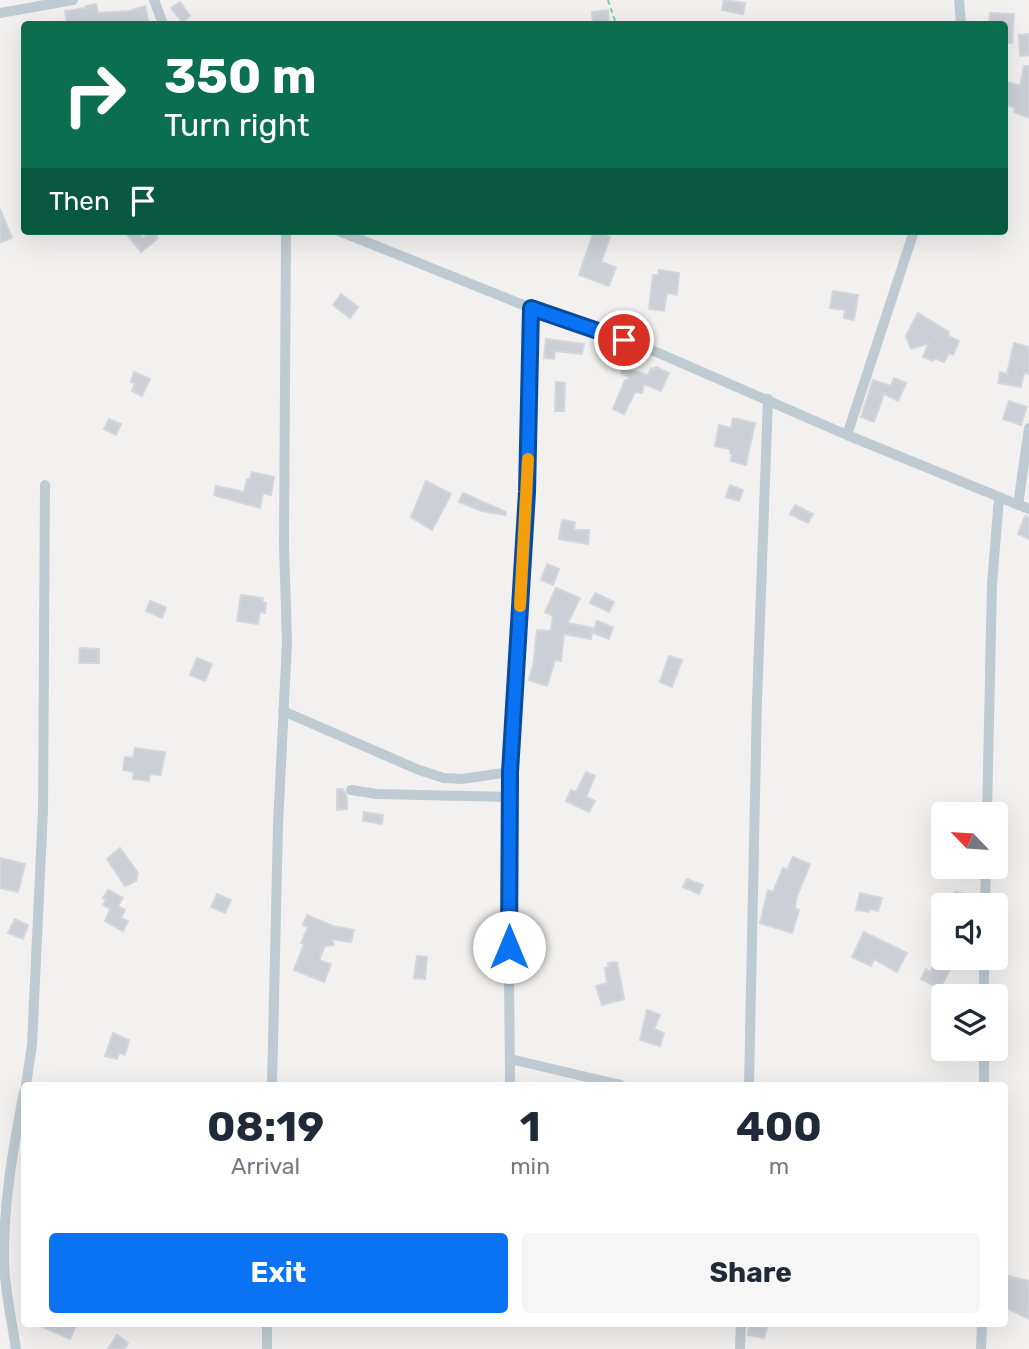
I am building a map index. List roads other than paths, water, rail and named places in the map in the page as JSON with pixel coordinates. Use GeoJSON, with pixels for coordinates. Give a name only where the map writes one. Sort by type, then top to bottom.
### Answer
{"type":"FeatureCollection","features":[{"type":"Feature","properties":{"kind":"street"},"geometry":{"type":"LineString","coordinates":[[0,13],[73,0]]}},
{"type":"Feature","properties":{"kind":"street"},"geometry":{"type":"LineString","coordinates":[[154,0],[162,21]]}},
{"type":"Feature","properties":{"kind":"street"},"geometry":{"type":"LineString","coordinates":[[959,0],[961,21]]}},
{"type":"Feature","properties":{"kind":"street"},"geometry":{"type":"LineString","coordinates":[[272,1082],[278,825],[287,642],[284,545],[286,235]]}},
{"type":"Feature","properties":{"kind":"street"},"geometry":{"type":"LineString","coordinates":[[350,235],[531,308],[646,348],[847,435],[1024,507],[1029,428]]}},
{"type":"Feature","properties":{"kind":"street"},"geometry":{"type":"LineString","coordinates":[[847,435],[913,235]]}},
{"type":"Feature","properties":{"kind":"street"},"geometry":{"type":"LineString","coordinates":[[510,1082],[510,772],[527,492],[531,308]]}},
{"type":"Feature","properties":{"kind":"street"},"geometry":{"type":"LineString","coordinates":[[749,1082],[757,701],[768,399]]}},
{"type":"Feature","properties":{"kind":"street"},"geometry":{"type":"LineString","coordinates":[[26,1082],[32,1045],[43,810],[45,485]]}},
{"type":"Feature","properties":{"kind":"street"},"geometry":{"type":"LineString","coordinates":[[987,802],[992,584],[999,498]]}},
{"type":"Feature","properties":{"kind":"street"},"geometry":{"type":"LineString","coordinates":[[283,711],[419,770],[444,778],[462,779],[510,772]]}},
{"type":"Feature","properties":{"kind":"street"},"geometry":{"type":"LineString","coordinates":[[351,790],[393,795],[510,797]]}},
{"type":"Feature","properties":{"kind":"street"},"geometry":{"type":"LineString","coordinates":[[510,1059],[608,1082]]}},
{"type":"Feature","properties":{"kind":"street"},"geometry":{"type":"LineString","coordinates":[[984,1061],[984,1082]]}},
{"type":"Feature","properties":{"kind":"street"},"geometry":{"type":"LineString","coordinates":[[16,1349],[4,1266],[2,1231],[21,1107]]}},
{"type":"Feature","properties":{"kind":"street"},"geometry":{"type":"LineString","coordinates":[[267,1327],[267,1349]]}},
{"type":"Feature","properties":{"kind":"street"},"geometry":{"type":"LineString","coordinates":[[740,1349],[741,1327]]}},
{"type":"Feature","properties":{"kind":"street"},"geometry":{"type":"LineString","coordinates":[[981,1349],[982,1327]]}}]}
